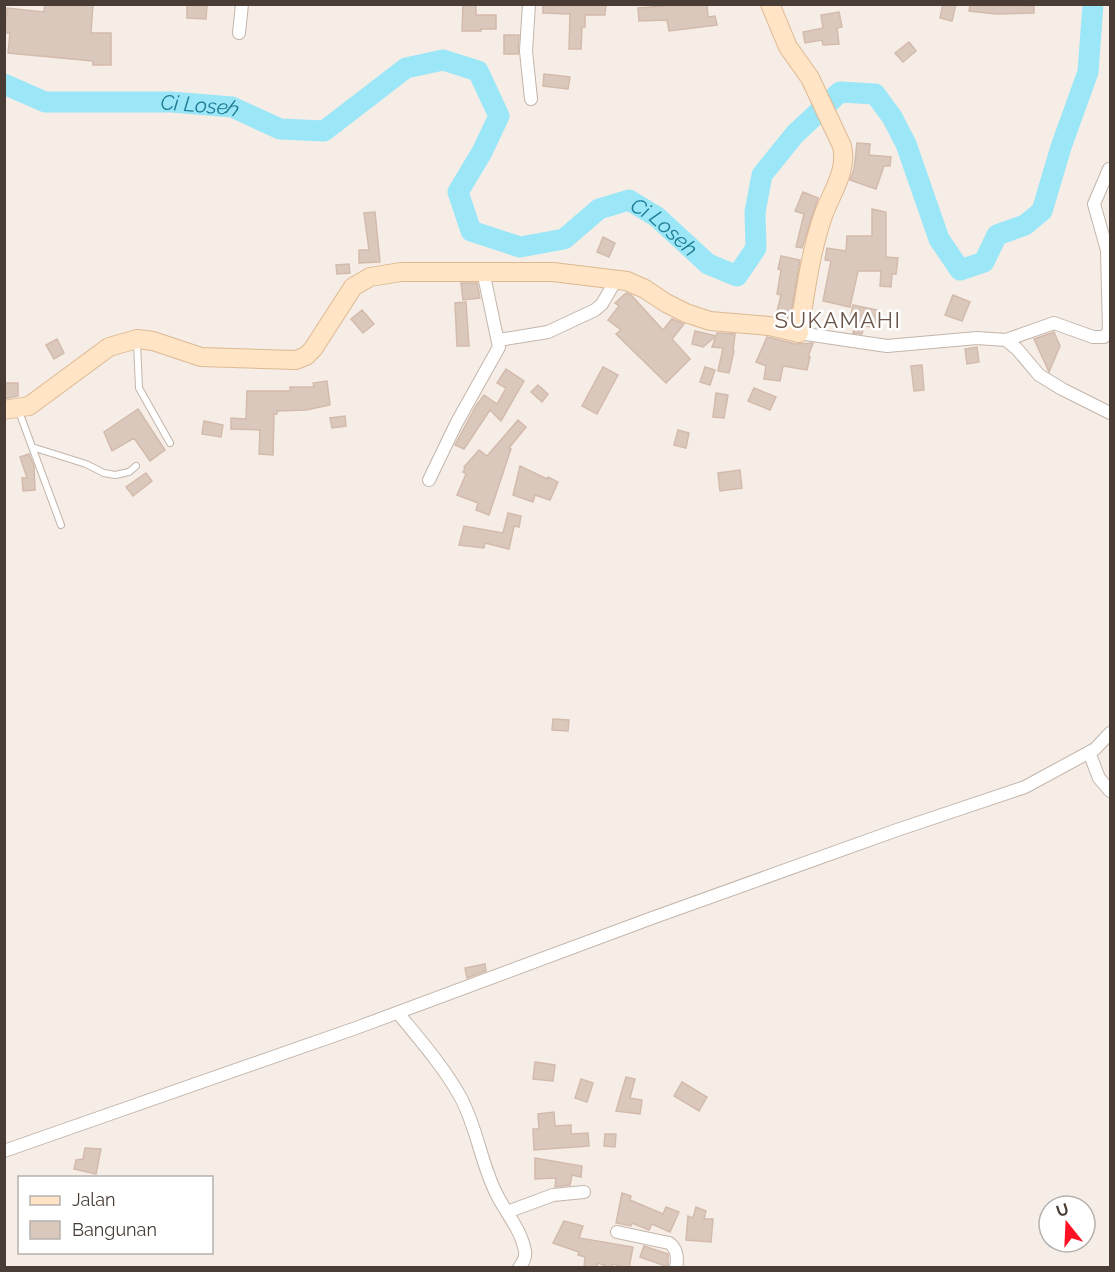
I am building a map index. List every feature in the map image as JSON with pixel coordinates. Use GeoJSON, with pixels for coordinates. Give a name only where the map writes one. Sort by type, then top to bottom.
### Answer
{"type":"FeatureCollection","features":[{"type":"Feature","properties":{"kind":"street"},"geometry":{"type":"LineString","coordinates":[[239,33],[242,4]]}},
{"type":"Feature","properties":{"kind":"street"},"geometry":{"type":"LineString","coordinates":[[529,4],[526,41],[531,99]]}},
{"type":"Feature","properties":{"kind":"street"},"geometry":{"type":"LineString","coordinates":[[770,4],[788,47],[810,78],[842,146],[845,158],[823,216],[810,268],[799,333]]}},
{"type":"Feature","properties":{"kind":"street"},"geometry":{"type":"LineString","coordinates":[[11,409],[29,406],[42,398],[109,347],[137,339],[153,341],[201,357],[296,360],[306,356],[313,349],[353,287],[360,281],[401,272],[553,272],[627,281],[676,308],[710,321],[769,326],[799,333],[887,346],[977,338],[1006,340],[1054,323],[1096,337],[1104,337],[1110,329],[1109,250],[1095,204],[1096,196],[1109,169]]}},
{"type":"Feature","properties":{"kind":"street"},"geometry":{"type":"LineString","coordinates":[[429,480],[456,424],[500,347],[483,271]]}},
{"type":"Feature","properties":{"kind":"street"},"geometry":{"type":"LineString","coordinates":[[499,340],[548,332],[595,310],[602,304],[616,280]]}},
{"type":"Feature","properties":{"kind":"street"},"geometry":{"type":"LineString","coordinates":[[1006,340],[1017,349],[1039,375],[1110,413]]}},
{"type":"Feature","properties":{"kind":"street"},"geometry":{"type":"LineString","coordinates":[[4,1151],[398,1013],[785,870],[1024,787],[1095,749],[1110,733]]}},
{"type":"Feature","properties":{"kind":"street"},"geometry":{"type":"LineString","coordinates":[[1089,752],[1099,778],[1110,790]]}},
{"type":"Feature","properties":{"kind":"street"},"geometry":{"type":"LineString","coordinates":[[398,1013],[461,1098],[484,1166],[496,1194],[515,1225],[525,1252],[525,1259],[519,1268]]}},
{"type":"Feature","properties":{"kind":"street"},"geometry":{"type":"LineString","coordinates":[[507,1212],[553,1195],[584,1192]]}},
{"type":"Feature","properties":{"kind":"street"},"geometry":{"type":"LineString","coordinates":[[617,1232],[669,1243],[675,1249],[676,1268]]}},
{"type":"Feature","properties":{"kind":"lane"},"geometry":{"type":"LineString","coordinates":[[137,339],[139,388],[170,443]]}},
{"type":"Feature","properties":{"kind":"lane"},"geometry":{"type":"LineString","coordinates":[[11,409],[32,447],[61,525]]}},
{"type":"Feature","properties":{"kind":"lane"},"geometry":{"type":"LineString","coordinates":[[32,447],[86,464],[104,473],[116,475],[129,472],[136,466]]}},
{"type":"Feature","properties":{"kind":"building"},"geometry":{"type":"Polygon","coordinates":[[[45,4],[93,4],[91,33],[111,33],[111,65],[93,65],[93,61],[8,53],[10,33],[5,33],[7,8],[44,12],[45,4]]]}},
{"type":"Feature","properties":{"kind":"building"},"geometry":{"type":"Polygon","coordinates":[[[187,4],[207,4],[206,19],[187,18],[187,4]]]}},
{"type":"Feature","properties":{"kind":"building"},"geometry":{"type":"Polygon","coordinates":[[[463,4],[476,4],[476,15],[496,15],[496,29],[462,31],[463,4]]]}},
{"type":"Feature","properties":{"kind":"building"},"geometry":{"type":"Polygon","coordinates":[[[543,4],[606,4],[605,15],[585,15],[581,49],[569,49],[570,14],[543,13],[543,4]]]}},
{"type":"Feature","properties":{"kind":"building"},"geometry":{"type":"Polygon","coordinates":[[[665,4],[707,4],[708,17],[715,16],[717,25],[669,31],[667,20],[639,21],[638,8],[665,6],[665,4]]]}},
{"type":"Feature","properties":{"kind":"building"},"geometry":{"type":"Polygon","coordinates":[[[943,4],[956,4],[952,21],[940,18],[943,4]]]}},
{"type":"Feature","properties":{"kind":"building"},"geometry":{"type":"Polygon","coordinates":[[[970,4],[1034,6],[1034,13],[996,14],[969,11],[970,4]]]}},
{"type":"Feature","properties":{"kind":"building"},"geometry":{"type":"Polygon","coordinates":[[[839,12],[842,27],[837,28],[839,44],[823,45],[822,40],[805,43],[803,32],[823,28],[821,15],[839,12]]]}},
{"type":"Feature","properties":{"kind":"building"},"geometry":{"type":"Polygon","coordinates":[[[504,35],[519,35],[518,54],[504,54],[504,35]]]}},
{"type":"Feature","properties":{"kind":"building"},"geometry":{"type":"Polygon","coordinates":[[[909,42],[916,51],[903,62],[895,53],[909,42]]]}},
{"type":"Feature","properties":{"kind":"building"},"geometry":{"type":"Polygon","coordinates":[[[544,74],[570,77],[568,89],[543,86],[544,74]]]}},
{"type":"Feature","properties":{"kind":"building"},"geometry":{"type":"Polygon","coordinates":[[[857,143],[870,144],[869,155],[891,157],[890,166],[884,166],[876,189],[850,180],[854,169],[857,143]]]}},
{"type":"Feature","properties":{"kind":"building"},"geometry":{"type":"Polygon","coordinates":[[[803,192],[818,198],[802,248],[796,247],[804,214],[795,211],[803,192]]]}},
{"type":"Feature","properties":{"kind":"building"},"geometry":{"type":"Polygon","coordinates":[[[872,209],[886,212],[886,257],[898,258],[896,274],[892,274],[891,287],[880,286],[881,271],[858,271],[850,307],[823,301],[831,261],[825,260],[827,248],[846,251],[847,236],[872,236],[872,209]]]}},
{"type":"Feature","properties":{"kind":"building"},"geometry":{"type":"Polygon","coordinates":[[[375,212],[380,262],[359,263],[359,250],[369,250],[364,213],[375,212]]]}},
{"type":"Feature","properties":{"kind":"building"},"geometry":{"type":"Polygon","coordinates":[[[603,237],[615,243],[609,257],[597,252],[603,237]]]}},
{"type":"Feature","properties":{"kind":"building"},"geometry":{"type":"Polygon","coordinates":[[[781,256],[800,260],[790,319],[776,316],[781,295],[777,294],[781,256]]]}},
{"type":"Feature","properties":{"kind":"building"},"geometry":{"type":"Polygon","coordinates":[[[349,264],[350,273],[337,274],[336,265],[349,264]]]}},
{"type":"Feature","properties":{"kind":"building"},"geometry":{"type":"Polygon","coordinates":[[[461,283],[477,283],[480,298],[463,300],[461,283]]]}},
{"type":"Feature","properties":{"kind":"building"},"geometry":{"type":"Polygon","coordinates":[[[626,293],[631,295],[663,330],[672,319],[684,324],[672,339],[690,359],[666,383],[616,334],[621,330],[608,320],[619,306],[615,303],[626,293]]]}},
{"type":"Feature","properties":{"kind":"building"},"geometry":{"type":"Polygon","coordinates":[[[953,295],[970,302],[962,321],[945,315],[953,295]]]}},
{"type":"Feature","properties":{"kind":"building"},"geometry":{"type":"Polygon","coordinates":[[[466,302],[469,346],[457,346],[455,303],[466,302]]]}},
{"type":"Feature","properties":{"kind":"building"},"geometry":{"type":"Polygon","coordinates":[[[853,305],[882,311],[878,328],[864,326],[862,334],[853,333],[855,325],[849,323],[853,305]]]}},
{"type":"Feature","properties":{"kind":"building"},"geometry":{"type":"Polygon","coordinates":[[[362,310],[374,324],[363,333],[351,319],[362,310]]]}},
{"type":"Feature","properties":{"kind":"building"},"geometry":{"type":"Polygon","coordinates":[[[695,331],[716,336],[703,347],[692,344],[695,331]]]}},
{"type":"Feature","properties":{"kind":"building"},"geometry":{"type":"Polygon","coordinates":[[[1054,332],[1060,346],[1049,372],[1034,339],[1054,332]]]}},
{"type":"Feature","properties":{"kind":"building"},"geometry":{"type":"Polygon","coordinates":[[[717,333],[735,334],[729,373],[718,371],[723,348],[712,347],[717,333]]]}},
{"type":"Feature","properties":{"kind":"building"},"geometry":{"type":"Polygon","coordinates":[[[767,337],[796,344],[813,343],[808,357],[810,357],[807,370],[783,366],[780,381],[764,379],[766,366],[756,362],[767,337]]]}},
{"type":"Feature","properties":{"kind":"building"},"geometry":{"type":"Polygon","coordinates":[[[57,339],[64,353],[54,359],[46,345],[57,339]]]}},
{"type":"Feature","properties":{"kind":"building"},"geometry":{"type":"Polygon","coordinates":[[[977,347],[979,362],[967,364],[965,349],[977,347]]]}},
{"type":"Feature","properties":{"kind":"building"},"geometry":{"type":"Polygon","coordinates":[[[922,365],[924,390],[914,391],[911,366],[922,365]]]}},
{"type":"Feature","properties":{"kind":"building"},"geometry":{"type":"Polygon","coordinates":[[[603,367],[618,375],[597,414],[582,406],[603,367]]]}},
{"type":"Feature","properties":{"kind":"building"},"geometry":{"type":"Polygon","coordinates":[[[705,367],[715,370],[710,385],[700,382],[705,367]]]}},
{"type":"Feature","properties":{"kind":"building"},"geometry":{"type":"Polygon","coordinates":[[[506,369],[524,381],[501,421],[490,410],[464,449],[455,445],[484,395],[497,404],[506,388],[497,383],[506,369]]]}},
{"type":"Feature","properties":{"kind":"building"},"geometry":{"type":"Polygon","coordinates":[[[327,381],[330,405],[306,410],[277,411],[277,414],[274,414],[273,455],[259,454],[260,430],[231,429],[231,418],[246,419],[247,391],[290,391],[290,387],[314,387],[313,383],[327,381]]]}},
{"type":"Feature","properties":{"kind":"building"},"geometry":{"type":"Polygon","coordinates":[[[4,383],[18,383],[18,396],[4,399],[4,383]]]}},
{"type":"Feature","properties":{"kind":"building"},"geometry":{"type":"Polygon","coordinates":[[[538,385],[548,394],[542,402],[531,392],[538,385]]]}},
{"type":"Feature","properties":{"kind":"building"},"geometry":{"type":"Polygon","coordinates":[[[754,388],[776,397],[770,410],[748,401],[754,388]]]}},
{"type":"Feature","properties":{"kind":"building"},"geometry":{"type":"Polygon","coordinates":[[[716,393],[728,395],[724,418],[713,417],[716,393]]]}},
{"type":"Feature","properties":{"kind":"building"},"geometry":{"type":"Polygon","coordinates":[[[138,409],[165,450],[150,461],[134,438],[112,451],[104,432],[138,409]]]}},
{"type":"Feature","properties":{"kind":"building"},"geometry":{"type":"Polygon","coordinates":[[[345,416],[346,426],[332,428],[330,418],[345,416]]]}},
{"type":"Feature","properties":{"kind":"building"},"geometry":{"type":"Polygon","coordinates":[[[518,420],[526,427],[509,448],[511,449],[489,515],[476,510],[478,503],[457,495],[466,474],[463,472],[464,467],[479,450],[487,456],[518,420]]]}},
{"type":"Feature","properties":{"kind":"building"},"geometry":{"type":"Polygon","coordinates":[[[204,421],[223,425],[221,437],[202,434],[204,421]]]}},
{"type":"Feature","properties":{"kind":"building"},"geometry":{"type":"Polygon","coordinates":[[[678,430],[689,433],[686,448],[674,445],[678,430]]]}},
{"type":"Feature","properties":{"kind":"building"},"geometry":{"type":"Polygon","coordinates":[[[29,454],[34,466],[35,490],[23,491],[22,478],[27,478],[20,457],[29,454]]]}},
{"type":"Feature","properties":{"kind":"building"},"geometry":{"type":"Polygon","coordinates":[[[520,466],[558,482],[550,500],[535,495],[533,502],[513,495],[520,466]]]}},
{"type":"Feature","properties":{"kind":"building"},"geometry":{"type":"Polygon","coordinates":[[[740,470],[742,488],[720,491],[718,473],[740,470]]]}},
{"type":"Feature","properties":{"kind":"building"},"geometry":{"type":"Polygon","coordinates":[[[146,473],[152,481],[133,496],[126,487],[146,473]]]}},
{"type":"Feature","properties":{"kind":"building"},"geometry":{"type":"Polygon","coordinates":[[[508,513],[521,516],[519,527],[514,526],[509,549],[485,543],[484,548],[459,545],[464,526],[503,533],[508,513]]]}},
{"type":"Feature","properties":{"kind":"building"},"geometry":{"type":"Polygon","coordinates":[[[553,719],[569,720],[568,731],[552,730],[553,719]]]}},
{"type":"Feature","properties":{"kind":"building"},"geometry":{"type":"Polygon","coordinates":[[[485,964],[486,971],[467,978],[465,968],[485,964]]]}},
{"type":"Feature","properties":{"kind":"building"},"geometry":{"type":"Polygon","coordinates":[[[535,1062],[555,1065],[553,1081],[533,1079],[535,1062]]]}},
{"type":"Feature","properties":{"kind":"building"},"geometry":{"type":"Polygon","coordinates":[[[626,1077],[635,1079],[630,1098],[642,1100],[640,1114],[616,1111],[626,1077]]]}},
{"type":"Feature","properties":{"kind":"building"},"geometry":{"type":"Polygon","coordinates":[[[581,1079],[593,1083],[587,1102],[575,1098],[581,1079]]]}},
{"type":"Feature","properties":{"kind":"building"},"geometry":{"type":"Polygon","coordinates":[[[682,1082],[707,1097],[699,1111],[674,1096],[682,1082]]]}},
{"type":"Feature","properties":{"kind":"building"},"geometry":{"type":"Polygon","coordinates":[[[554,1112],[555,1126],[571,1125],[571,1134],[588,1133],[589,1146],[534,1150],[533,1129],[539,1129],[538,1114],[554,1112]]]}},
{"type":"Feature","properties":{"kind":"building"},"geometry":{"type":"Polygon","coordinates":[[[605,1134],[616,1134],[615,1147],[604,1146],[605,1134]]]}},
{"type":"Feature","properties":{"kind":"building"},"geometry":{"type":"Polygon","coordinates":[[[85,1148],[101,1149],[96,1174],[74,1169],[76,1160],[83,1159],[85,1148]]]}},
{"type":"Feature","properties":{"kind":"building"},"geometry":{"type":"Polygon","coordinates":[[[535,1158],[582,1166],[581,1177],[572,1175],[570,1185],[555,1187],[556,1178],[535,1179],[535,1158]]]}},
{"type":"Feature","properties":{"kind":"building"},"geometry":{"type":"Polygon","coordinates":[[[622,1193],[631,1196],[630,1200],[663,1214],[666,1207],[679,1212],[670,1232],[652,1224],[649,1230],[632,1223],[631,1226],[616,1223],[622,1193]]]}},
{"type":"Feature","properties":{"kind":"building"},"geometry":{"type":"Polygon","coordinates":[[[696,1207],[706,1211],[704,1219],[713,1219],[711,1242],[686,1240],[688,1216],[693,1218],[696,1207]]]}},
{"type":"Feature","properties":{"kind":"building"},"geometry":{"type":"Polygon","coordinates":[[[564,1221],[583,1226],[579,1238],[633,1247],[629,1268],[613,1264],[611,1268],[598,1263],[597,1268],[584,1268],[585,1257],[578,1255],[579,1252],[553,1243],[564,1221]]]}},
{"type":"Feature","properties":{"kind":"building"},"geometry":{"type":"Polygon","coordinates":[[[644,1246],[668,1254],[668,1267],[640,1257],[644,1246]]]}},
{"type":"Feature","properties":{"kind":"waterway","name":"Ci Loseh"},"geometry":{"type":"LineString","coordinates":[[4,84],[45,102],[171,102],[232,107],[280,129],[324,131],[406,68],[443,60],[478,71],[499,116],[482,152],[458,192],[471,231],[520,247],[564,239],[599,209],[629,200],[657,217],[708,264],[737,276],[756,248],[755,212],[762,175],[795,134],[840,92],[875,94],[892,117],[906,144],[939,239],[960,270],[984,262],[997,235],[1025,225],[1042,211],[1061,147],[1088,72],[1093,4]]}},
{"type":"Feature","properties":{"kind":"district","name":"SUKAMAHI"},"geometry":{"type":"Point","coordinates":[838,320]}}]}
